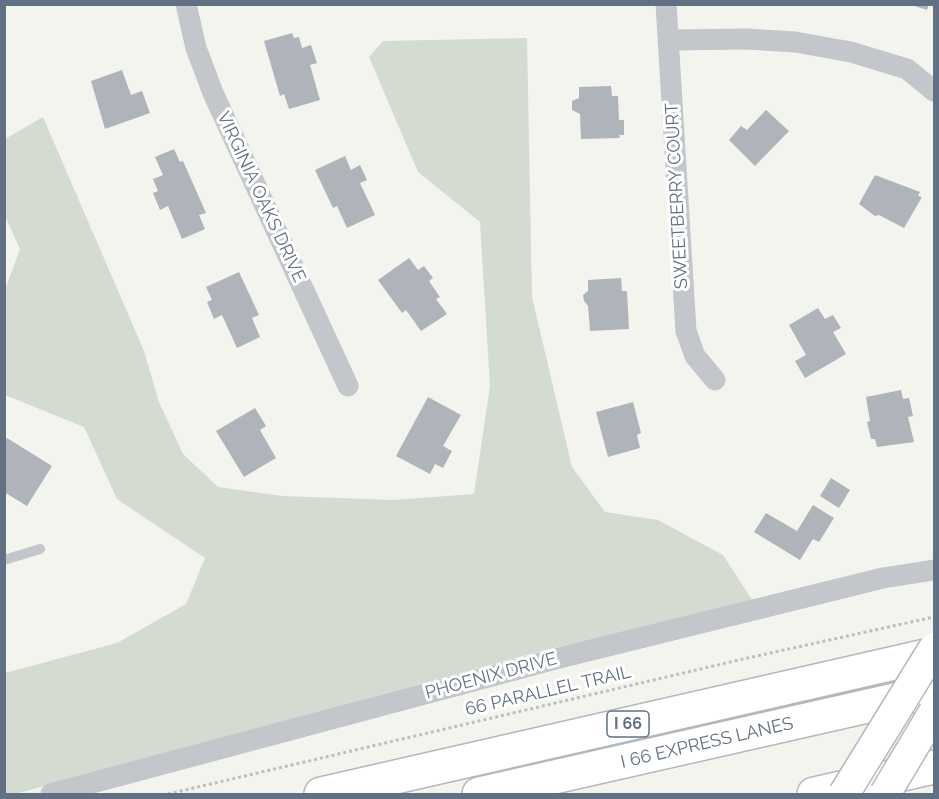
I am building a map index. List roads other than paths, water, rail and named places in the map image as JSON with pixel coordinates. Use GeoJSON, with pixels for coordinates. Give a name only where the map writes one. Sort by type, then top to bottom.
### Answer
{"type":"FeatureCollection","features":[{"type":"Feature","properties":{"kind":"highway","name":"I 66"},"geometry":{"type":"LineString","coordinates":[[321,795],[934,654]]}},
{"type":"Feature","properties":{"kind":"highway","name":"I 66 EXPRESS LANES"},"geometry":{"type":"LineString","coordinates":[[479,795],[934,692]]}},
{"type":"Feature","properties":{"kind":"highway"},"geometry":{"type":"LineString","coordinates":[[814,795],[934,767]]}},
{"type":"Feature","properties":{"kind":"main road"},"geometry":{"type":"LineString","coordinates":[[844,795],[934,648]]}},
{"type":"Feature","properties":{"kind":"main road"},"geometry":{"type":"LineString","coordinates":[[885,795],[934,712]]}},
{"type":"Feature","properties":{"kind":"street","name":"VIRGINIA OAKS DRIVE"},"geometry":{"type":"LineString","coordinates":[[186,4],[196,48],[213,93],[348,386]]}},
{"type":"Feature","properties":{"kind":"street","name":"SWEETBERRY COURT"},"geometry":{"type":"LineString","coordinates":[[666,4],[678,245],[686,332],[695,356],[715,380]]}},
{"type":"Feature","properties":{"kind":"street"},"geometry":{"type":"LineString","coordinates":[[669,40],[747,39],[795,42],[850,52],[908,69],[934,91]]}},
{"type":"Feature","properties":{"kind":"street","name":"PHOENIX DRIVE"},"geometry":{"type":"LineString","coordinates":[[51,795],[559,658],[883,578],[934,570]]}},
{"type":"Feature","properties":{"kind":"lane"},"geometry":{"type":"LineString","coordinates":[[4,560],[40,549]]}}]}
